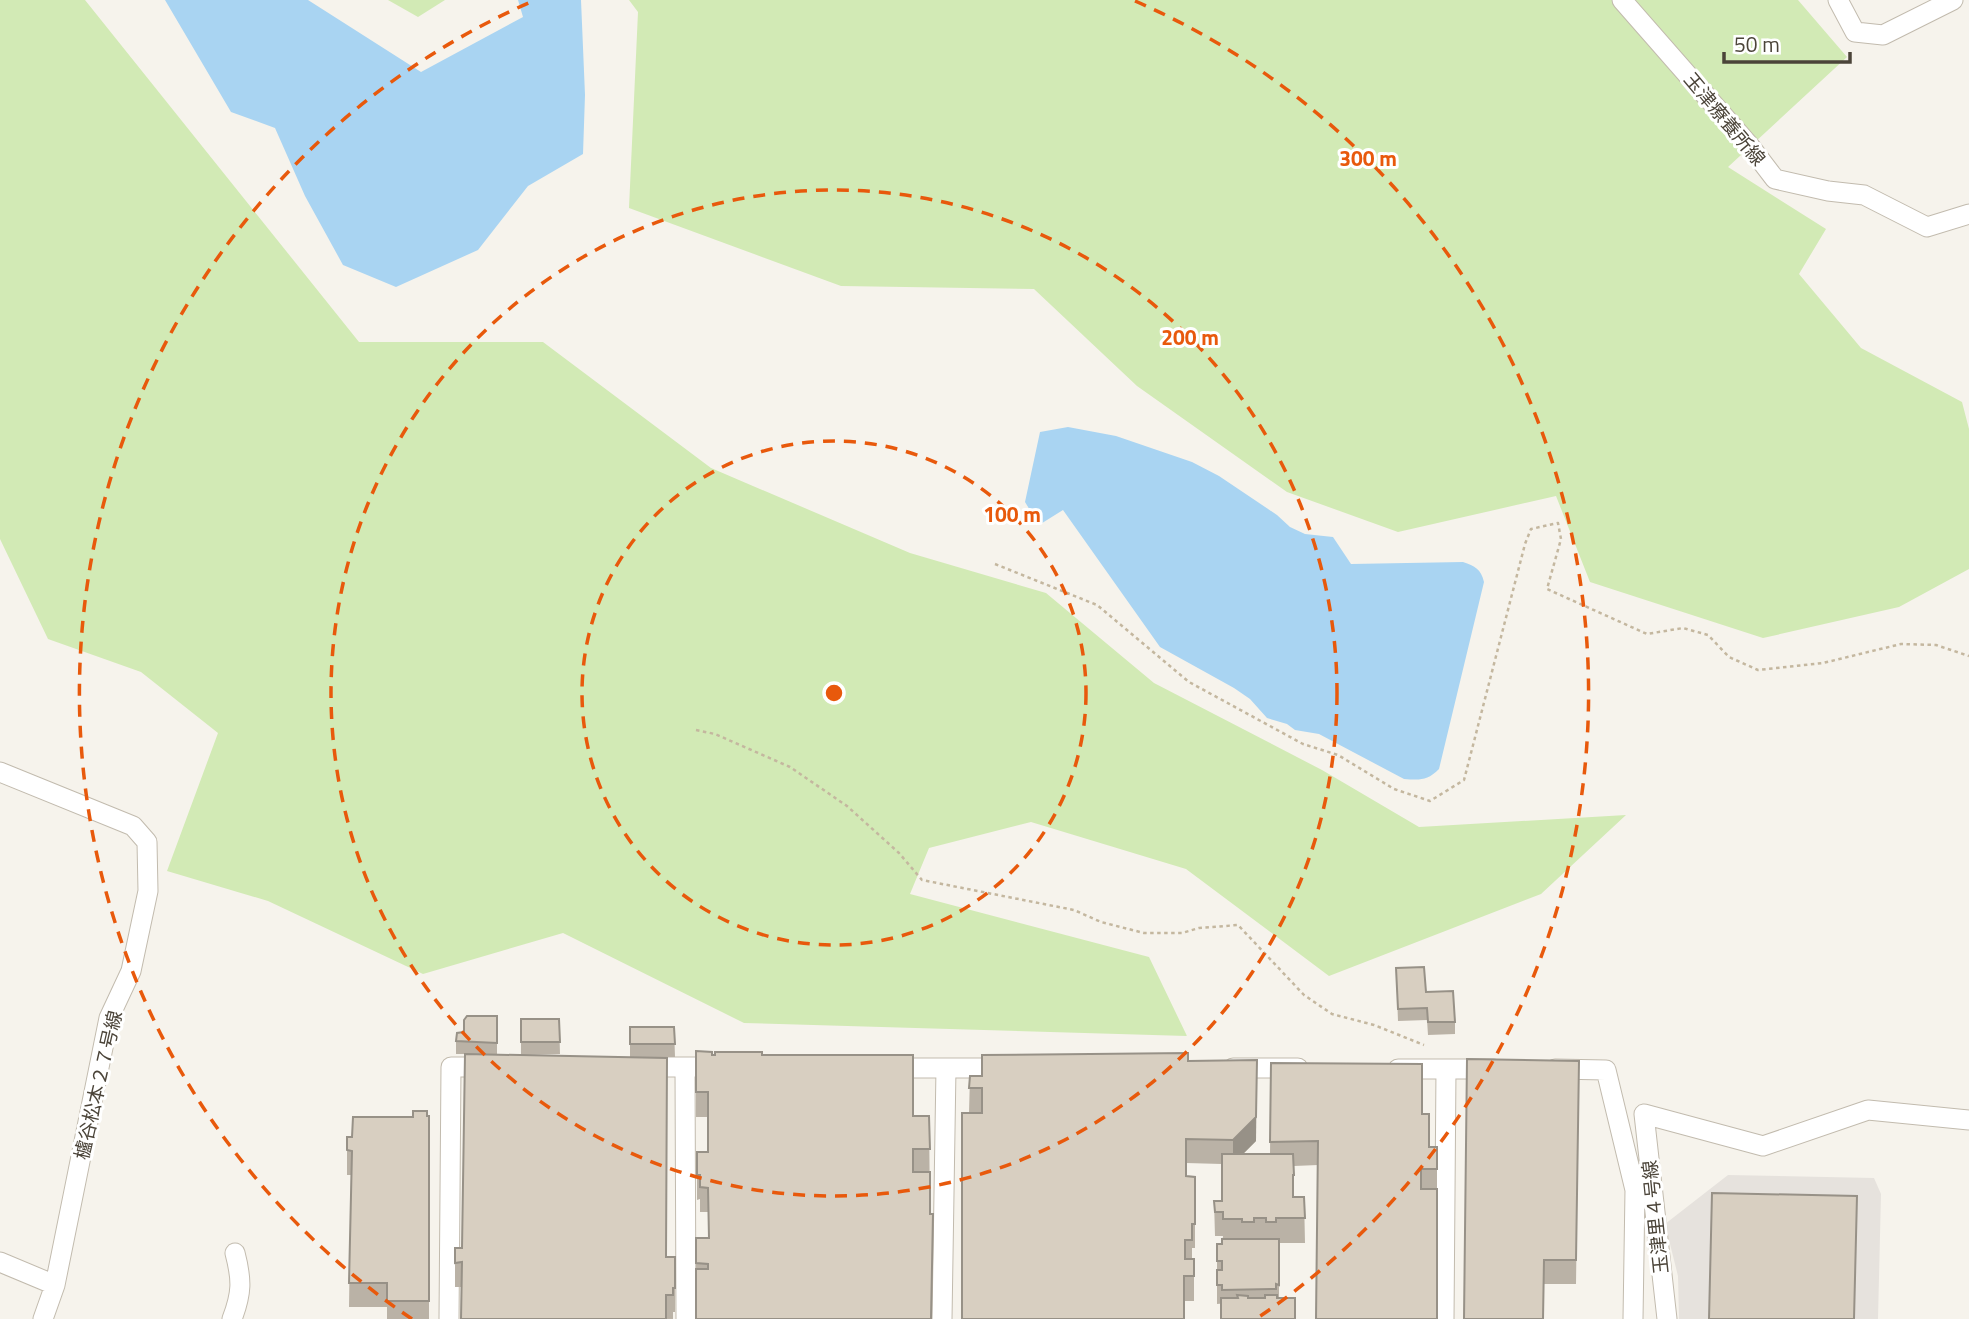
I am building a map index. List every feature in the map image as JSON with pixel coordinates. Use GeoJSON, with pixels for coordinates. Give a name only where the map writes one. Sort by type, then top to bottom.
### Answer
{"type":"FeatureCollection","features":[{"type":"Feature","properties":{"kind":"street","name":"玉津療養所線"},"geometry":{"type":"LineString","coordinates":[[1622,0],[1749,145],[1775,179],[1828,191],[1864,195],[1927,227],[1969,214]]}},
{"type":"Feature","properties":{"kind":"street"},"geometry":{"type":"LineString","coordinates":[[1838,0],[1855,32],[1882,36],[1953,0]]}},
{"type":"Feature","properties":{"kind":"street","name":"櫨谷松本２７号線"},"geometry":{"type":"LineString","coordinates":[[0,772],[133,826],[147,842],[148,891],[131,971],[109,1017],[55,1285],[43,1319]]}},
{"type":"Feature","properties":{"kind":"street"},"geometry":{"type":"LineString","coordinates":[[449,1319],[451,1067],[506,1067]]}},
{"type":"Feature","properties":{"kind":"street"},"geometry":{"type":"LineString","coordinates":[[630,1067],[740,1067]]}},
{"type":"Feature","properties":{"kind":"street"},"geometry":{"type":"LineString","coordinates":[[685,1067],[686,1319]]}},
{"type":"Feature","properties":{"kind":"street"},"geometry":{"type":"LineString","coordinates":[[864,1068],[1029,1068]]}},
{"type":"Feature","properties":{"kind":"street"},"geometry":{"type":"LineString","coordinates":[[942,1319],[946,1068]]}},
{"type":"Feature","properties":{"kind":"street"},"geometry":{"type":"LineString","coordinates":[[1210,1068],[1321,1068]]}},
{"type":"Feature","properties":{"kind":"street"},"geometry":{"type":"LineString","coordinates":[[1377,1069],[1513,1069]]}},
{"type":"Feature","properties":{"kind":"street"},"geometry":{"type":"LineString","coordinates":[[1444,1319],[1446,1069]]}},
{"type":"Feature","properties":{"kind":"street"},"geometry":{"type":"LineString","coordinates":[[1539,1069],[1606,1070],[1635,1190],[1633,1319]]}},
{"type":"Feature","properties":{"kind":"street","name":"玉津里４号線"},"geometry":{"type":"LineString","coordinates":[[1667,1319],[1644,1114],[1763,1146],[1868,1110],[1969,1120]]}},
{"type":"Feature","properties":{"kind":"street"},"geometry":{"type":"LineString","coordinates":[[232,1319],[240,1298],[241,1275],[235,1253]]}},
{"type":"Feature","properties":{"kind":"street"},"geometry":{"type":"LineString","coordinates":[[0,1262],[55,1285]]}},
{"type":"Feature","properties":{"kind":"path"},"geometry":{"type":"LineString","coordinates":[[995,564],[1097,605],[1189,682],[1303,744],[1338,755],[1394,789],[1430,801],[1464,780],[1531,529],[1558,523],[1561,539],[1547,589],[1647,634],[1683,628],[1708,635],[1729,657],[1758,670],[1823,663],[1901,644],[1936,645],[1969,656]]}},
{"type":"Feature","properties":{"kind":"path"},"geometry":{"type":"LineString","coordinates":[[696,730],[715,734],[790,767],[847,806],[899,853],[922,880],[1074,910],[1101,922],[1144,933],[1182,933],[1199,928],[1238,925],[1304,995],[1332,1014],[1424,1045]]}},
{"type":"Feature","properties":{"kind":"shaded area"},"geometry":{"type":"Polygon","coordinates":[[[1728,1175],[1874,1178],[1881,1194],[1878,1319],[1679,1319],[1678,1276],[1665,1224],[1728,1175]]]}},
{"type":"Feature","properties":{"kind":"green space"},"geometry":{"type":"Polygon","coordinates":[[[0,0],[85,0],[359,342],[543,342],[711,468],[910,553],[1046,593],[1154,683],[1322,770],[1419,827],[1626,815],[1541,894],[1329,976],[1186,869],[1031,822],[929,848],[910,894],[1149,957],[1187,1036],[744,1023],[563,933],[423,974],[268,901],[167,871],[218,733],[141,672],[48,639],[0,539],[0,0]]]}},
{"type":"Feature","properties":{"kind":"green space"},"geometry":{"type":"Polygon","coordinates":[[[388,0],[445,0],[418,17],[388,0]]]}},
{"type":"Feature","properties":{"kind":"green space"},"geometry":{"type":"Polygon","coordinates":[[[629,0],[1798,0],[1847,57],[1728,167],[1826,229],[1799,274],[1861,348],[1962,402],[1969,429],[1969,569],[1899,607],[1763,638],[1590,582],[1556,496],[1398,532],[1287,492],[1137,386],[1034,289],[841,286],[629,208],[638,12],[629,0]]]}},
{"type":"Feature","properties":{"kind":"water"},"geometry":{"type":"Polygon","coordinates":[[[165,0],[308,0],[421,72],[523,17],[518,0],[581,0],[585,95],[583,154],[528,186],[478,250],[396,287],[343,265],[305,196],[275,128],[231,112],[165,0]]]}},
{"type":"Feature","properties":{"kind":"water"},"geometry":{"type":"Polygon","coordinates":[[[1068,427],[1116,436],[1192,462],[1219,476],[1277,515],[1290,527],[1305,534],[1333,537],[1351,564],[1463,562],[1477,569],[1484,582],[1439,769],[1423,779],[1404,779],[1319,734],[1295,730],[1287,724],[1267,718],[1250,699],[1234,688],[1160,647],[1063,510],[1039,525],[1025,502],[1040,432],[1068,427]]]}},
{"type":"Feature","properties":{"kind":"building"},"geometry":{"type":"Polygon","coordinates":[[[1424,967],[1426,992],[1453,991],[1455,1022],[1428,1022],[1427,1008],[1398,1009],[1396,968],[1424,967]]]}},
{"type":"Feature","properties":{"kind":"building"},"geometry":{"type":"Polygon","coordinates":[[[467,1016],[497,1016],[497,1043],[456,1041],[457,1033],[464,1032],[464,1020],[467,1016]]]}},
{"type":"Feature","properties":{"kind":"building"},"geometry":{"type":"Polygon","coordinates":[[[521,1019],[559,1019],[560,1042],[521,1042],[521,1019]]]}},
{"type":"Feature","properties":{"kind":"building"},"geometry":{"type":"Polygon","coordinates":[[[630,1027],[674,1027],[675,1044],[630,1044],[630,1027]]]}},
{"type":"Feature","properties":{"kind":"building"},"geometry":{"type":"Polygon","coordinates":[[[696,1051],[712,1052],[712,1055],[715,1055],[715,1052],[762,1052],[762,1055],[913,1055],[913,1116],[929,1116],[930,1149],[913,1149],[913,1172],[930,1172],[930,1214],[933,1214],[931,1319],[696,1319],[696,1269],[708,1269],[708,1264],[696,1263],[696,1238],[709,1238],[708,1188],[700,1187],[700,1175],[697,1175],[697,1152],[708,1152],[708,1092],[696,1092],[696,1051]]]}},
{"type":"Feature","properties":{"kind":"building"},"geometry":{"type":"Polygon","coordinates":[[[1188,1053],[1188,1061],[1257,1060],[1256,1117],[1233,1140],[1186,1139],[1186,1176],[1195,1177],[1195,1224],[1192,1224],[1192,1240],[1185,1240],[1185,1259],[1194,1259],[1194,1276],[1184,1276],[1184,1319],[962,1319],[962,1113],[982,1113],[982,1088],[969,1088],[970,1076],[982,1076],[982,1055],[1188,1053]]]}},
{"type":"Feature","properties":{"kind":"building"},"geometry":{"type":"Polygon","coordinates":[[[465,1054],[667,1058],[666,1257],[675,1257],[675,1288],[673,1295],[666,1295],[666,1319],[461,1319],[462,1262],[455,1263],[455,1248],[462,1248],[465,1054]]]}},
{"type":"Feature","properties":{"kind":"building"},"geometry":{"type":"Polygon","coordinates":[[[1467,1059],[1579,1061],[1576,1260],[1544,1260],[1543,1319],[1464,1319],[1467,1059]]]}},
{"type":"Feature","properties":{"kind":"building"},"geometry":{"type":"Polygon","coordinates":[[[1271,1063],[1422,1064],[1422,1114],[1429,1114],[1429,1147],[1437,1147],[1437,1169],[1421,1169],[1421,1189],[1437,1189],[1437,1319],[1316,1319],[1318,1141],[1270,1142],[1271,1063]]]}},
{"type":"Feature","properties":{"kind":"building"},"geometry":{"type":"Polygon","coordinates":[[[413,1111],[427,1111],[429,1116],[429,1301],[387,1301],[387,1283],[349,1283],[352,1151],[347,1150],[347,1137],[352,1137],[353,1117],[413,1117],[413,1111]]]}},
{"type":"Feature","properties":{"kind":"building"},"geometry":{"type":"Polygon","coordinates":[[[1222,1154],[1293,1154],[1293,1197],[1304,1197],[1305,1218],[1276,1218],[1276,1222],[1266,1222],[1266,1218],[1254,1218],[1254,1222],[1223,1219],[1223,1212],[1215,1212],[1214,1201],[1222,1201],[1222,1154]]]}},
{"type":"Feature","properties":{"kind":"building"},"geometry":{"type":"Polygon","coordinates":[[[1712,1193],[1857,1196],[1854,1319],[1709,1319],[1712,1193]]]}},
{"type":"Feature","properties":{"kind":"building"},"geometry":{"type":"Polygon","coordinates":[[[1222,1239],[1279,1239],[1279,1285],[1276,1284],[1276,1289],[1222,1290],[1222,1285],[1217,1285],[1217,1270],[1222,1270],[1222,1261],[1217,1261],[1217,1244],[1222,1244],[1222,1239]]]}},
{"type":"Feature","properties":{"kind":"building"},"geometry":{"type":"Polygon","coordinates":[[[1237,1295],[1248,1298],[1277,1295],[1277,1298],[1295,1298],[1295,1319],[1221,1319],[1221,1298],[1238,1298],[1237,1295]]]}}]}
